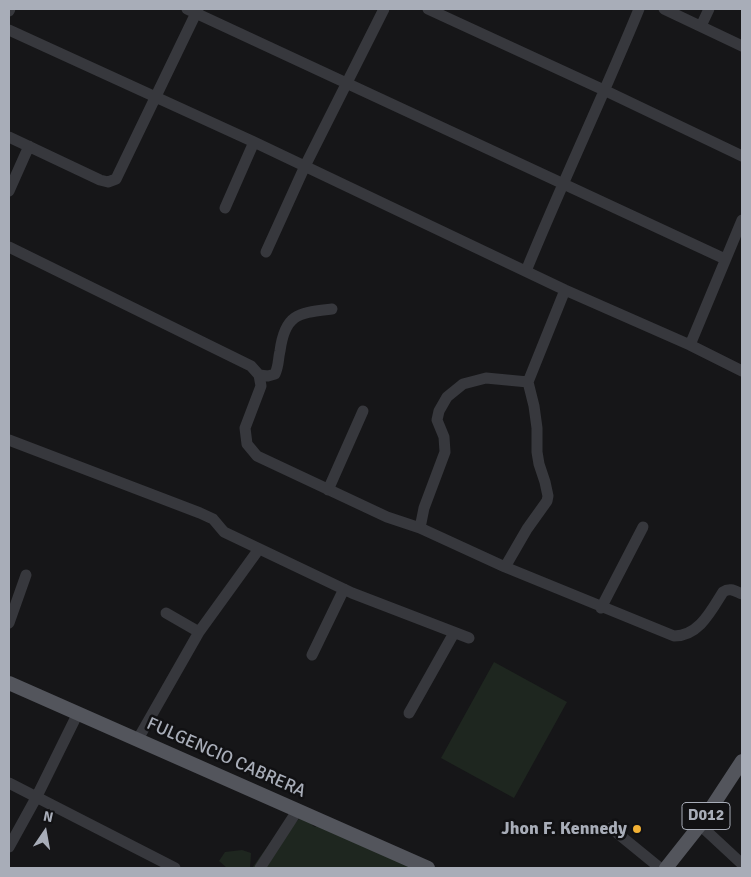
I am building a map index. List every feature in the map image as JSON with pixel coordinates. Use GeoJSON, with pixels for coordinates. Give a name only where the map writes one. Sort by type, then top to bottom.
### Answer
{"type":"FeatureCollection","features":[{"type":"Feature","properties":{"kind":"main road","name":"FULGENCIO CABRERA"},"geometry":{"type":"LineString","coordinates":[[9,683],[428,868]]}},
{"type":"Feature","properties":{"kind":"main road","name":"D012"},"geometry":{"type":"LineString","coordinates":[[666,868],[700,825],[742,761]]}},
{"type":"Feature","properties":{"kind":"street"},"geometry":{"type":"LineString","coordinates":[[266,252],[304,166],[348,83],[384,9]]}},
{"type":"Feature","properties":{"kind":"street"},"geometry":{"type":"LineString","coordinates":[[428,9],[742,156]]}},
{"type":"Feature","properties":{"kind":"street"},"geometry":{"type":"LineString","coordinates":[[526,271],[563,182],[606,91],[639,9]]}},
{"type":"Feature","properties":{"kind":"street"},"geometry":{"type":"LineString","coordinates":[[664,9],[742,46]]}},
{"type":"Feature","properties":{"kind":"street"},"geometry":{"type":"LineString","coordinates":[[701,26],[709,9]]}},
{"type":"Feature","properties":{"kind":"street"},"geometry":{"type":"LineString","coordinates":[[9,137],[100,180],[108,182],[116,179],[193,10],[726,259]]}},
{"type":"Feature","properties":{"kind":"street"},"geometry":{"type":"LineString","coordinates":[[9,30],[254,142],[565,290],[690,345],[742,371]]}},
{"type":"Feature","properties":{"kind":"street"},"geometry":{"type":"LineString","coordinates":[[225,208],[254,142]]}},
{"type":"Feature","properties":{"kind":"street"},"geometry":{"type":"LineString","coordinates":[[9,191],[29,146]]}},
{"type":"Feature","properties":{"kind":"street"},"geometry":{"type":"LineString","coordinates":[[690,345],[742,220]]}},
{"type":"Feature","properties":{"kind":"street"},"geometry":{"type":"LineString","coordinates":[[9,248],[251,366],[259,375],[261,386],[246,428],[247,444],[257,456],[328,490],[602,608],[674,636],[683,636],[700,625],[723,592],[731,589],[742,594]]}},
{"type":"Feature","properties":{"kind":"street"},"geometry":{"type":"LineString","coordinates":[[505,567],[527,529],[547,501],[548,496],[545,482],[539,464],[534,406],[528,382],[565,290]]}},
{"type":"Feature","properties":{"kind":"street"},"geometry":{"type":"LineString","coordinates":[[259,375],[268,376],[275,374],[280,363],[279,352],[282,338],[289,322],[301,313],[332,309]]}},
{"type":"Feature","properties":{"kind":"street"},"geometry":{"type":"LineString","coordinates":[[420,528],[424,508],[445,452],[444,437],[437,420],[446,397],[463,384],[486,378],[528,382]]}},
{"type":"Feature","properties":{"kind":"street"},"geometry":{"type":"LineString","coordinates":[[328,490],[363,411]]}},
{"type":"Feature","properties":{"kind":"street"},"geometry":{"type":"LineString","coordinates":[[9,440],[200,513],[213,519],[224,532],[344,589],[469,638]]}},
{"type":"Feature","properties":{"kind":"street"},"geometry":{"type":"LineString","coordinates":[[602,608],[643,527]]}},
{"type":"Feature","properties":{"kind":"street"},"geometry":{"type":"LineString","coordinates":[[138,739],[199,632],[259,548]]}},
{"type":"Feature","properties":{"kind":"street"},"geometry":{"type":"LineString","coordinates":[[9,623],[26,576]]}},
{"type":"Feature","properties":{"kind":"street"},"geometry":{"type":"LineString","coordinates":[[312,655],[344,589]]}},
{"type":"Feature","properties":{"kind":"street"},"geometry":{"type":"LineString","coordinates":[[166,613],[199,632]]}},
{"type":"Feature","properties":{"kind":"street"},"geometry":{"type":"LineString","coordinates":[[409,713],[454,633]]}},
{"type":"Feature","properties":{"kind":"street"},"geometry":{"type":"LineString","coordinates":[[9,848],[78,713]]}},
{"type":"Feature","properties":{"kind":"street"},"geometry":{"type":"LineString","coordinates":[[9,783],[175,868]]}},
{"type":"Feature","properties":{"kind":"street"},"geometry":{"type":"LineString","coordinates":[[260,868],[297,811]]}},
{"type":"Feature","properties":{"kind":"street"},"geometry":{"type":"LineString","coordinates":[[700,825],[742,864]]}},
{"type":"Feature","properties":{"kind":"street"},"geometry":{"type":"LineString","coordinates":[[611,828],[660,868]]}},
{"type":"Feature","properties":{"kind":"shaded area"},"geometry":{"type":"Polygon","coordinates":[[[494,662],[567,702],[514,798],[441,758],[494,662]]]}},
{"type":"Feature","properties":{"kind":"shaded area"},"geometry":{"type":"Polygon","coordinates":[[[301,817],[310,819],[315,827],[326,818],[430,863],[436,868],[252,868],[272,840],[301,817]]]}},
{"type":"Feature","properties":{"kind":"shaded area"},"geometry":{"type":"Polygon","coordinates":[[[242,850],[251,853],[250,868],[227,868],[219,861],[225,852],[242,850]]]}},
{"type":"Feature","properties":{"kind":"place","name":"Jhon F. Kennedy"},"geometry":{"type":"Point","coordinates":[637,829]}}]}
